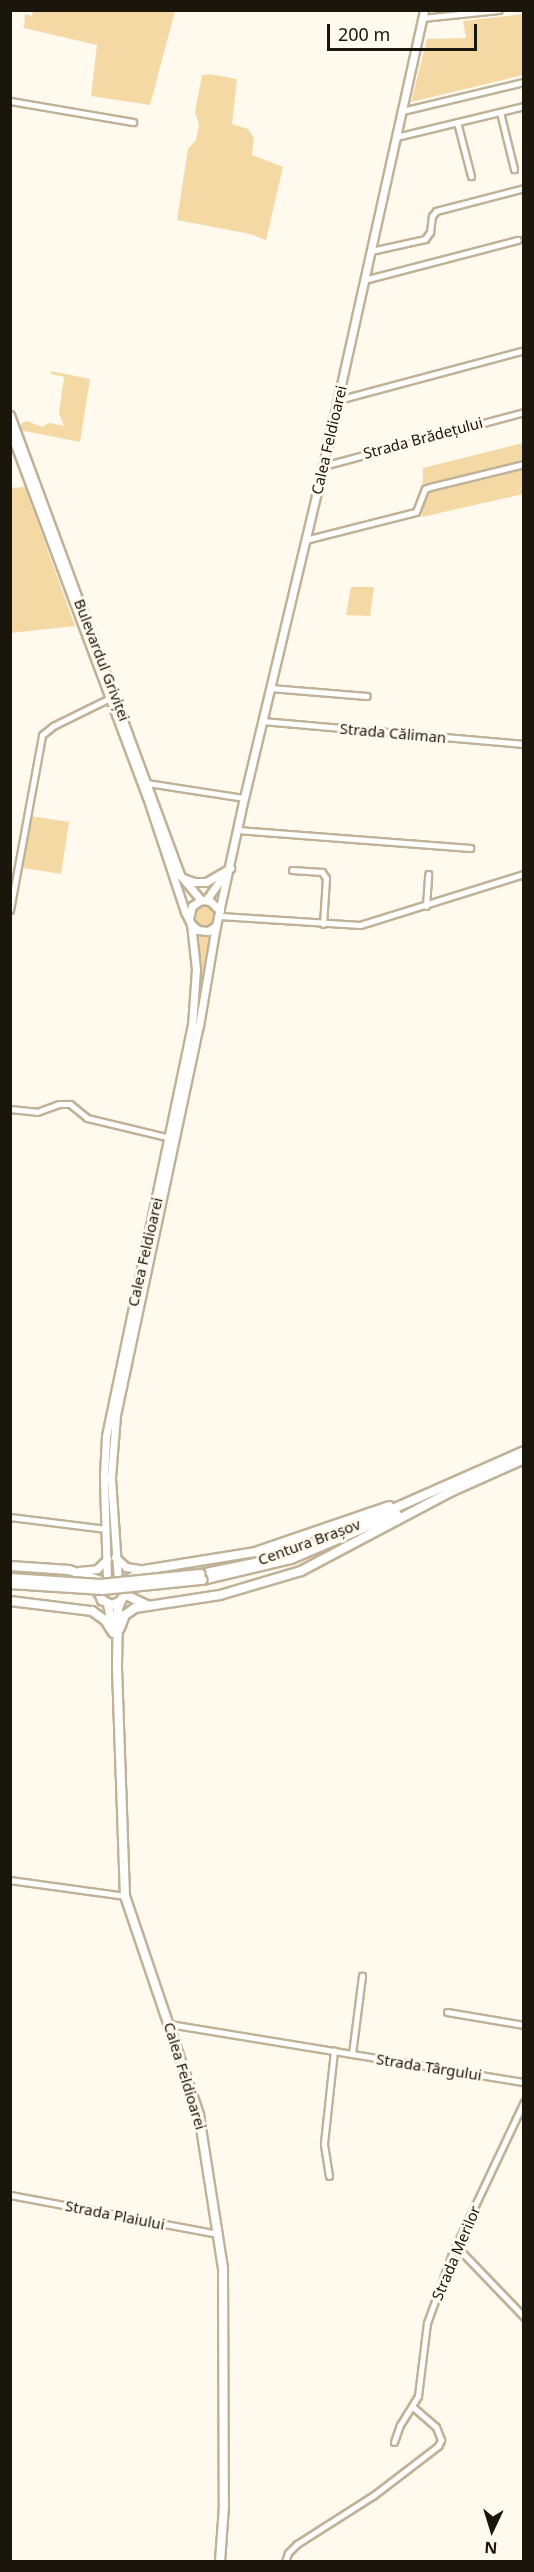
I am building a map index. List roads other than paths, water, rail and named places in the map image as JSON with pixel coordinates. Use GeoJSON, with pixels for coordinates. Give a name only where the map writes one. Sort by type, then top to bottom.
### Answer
{"type":"FeatureCollection","features":[{"type":"Feature","properties":{"kind":"highway","name":"Centura Brașov"},"geometry":{"type":"LineString","coordinates":[[10,1584],[103,1590],[263,1567],[322,1548],[524,1451]]}},
{"type":"Feature","properties":{"kind":"highway","name":"Centura Brașov"},"geometry":{"type":"LineString","coordinates":[[450,1488],[524,1459]]}},
{"type":"Feature","properties":{"kind":"highway"},"geometry":{"type":"LineString","coordinates":[[10,1566],[69,1570],[106,1581],[119,1582],[144,1570],[255,1552],[450,1488]]}},
{"type":"Feature","properties":{"kind":"highway"},"geometry":{"type":"LineString","coordinates":[[10,1601],[77,1608],[100,1615],[116,1634],[125,1615],[135,1608],[220,1595],[301,1571],[450,1488]]}},
{"type":"Feature","properties":{"kind":"highway","name":"Centura Brașov"},"geometry":{"type":"LineString","coordinates":[[10,1578],[100,1584],[202,1577]]}},
{"type":"Feature","properties":{"kind":"highway","name":"Calea Feldioarei"},"geometry":{"type":"LineString","coordinates":[[106,1581],[99,1593],[105,1602],[116,1634]]}},
{"type":"Feature","properties":{"kind":"highway"},"geometry":{"type":"LineString","coordinates":[[119,1582],[123,1598]]}},
{"type":"Feature","properties":{"kind":"highway"},"geometry":{"type":"LineString","coordinates":[[77,1608],[123,1598],[148,1605]]}},
{"type":"Feature","properties":{"kind":"highway","name":"Calea Feldioarei"},"geometry":{"type":"LineString","coordinates":[[123,1598],[116,1634],[125,1896],[199,2115],[219,2234],[225,2324],[224,2506],[220,2562]]}},
{"type":"Feature","properties":{"kind":"main road","name":"Calea Feldioarei"},"geometry":{"type":"LineString","coordinates":[[119,1582],[115,1557],[111,1477],[116,1415],[199,1026],[216,926],[244,798],[323,466],[423,14]]}},
{"type":"Feature","properties":{"kind":"main road","name":"Bulevardul Griviței"},"geometry":{"type":"LineString","coordinates":[[10,415],[180,875],[203,900]]}},
{"type":"Feature","properties":{"kind":"main road","name":"Bulevardul Griviței"},"geometry":{"type":"LineString","coordinates":[[10,431],[110,698],[190,922]]}},
{"type":"Feature","properties":{"kind":"main road","name":"Calea Feldioarei"},"geometry":{"type":"LineString","coordinates":[[106,1581],[104,1476],[109,1415],[170,1138],[195,1007],[196,969],[190,922],[192,906],[203,900],[230,868]]}},
{"type":"Feature","properties":{"kind":"main road"},"geometry":{"type":"LineString","coordinates":[[180,875],[190,881],[206,882],[230,868]]}},
{"type":"Feature","properties":{"kind":"main road"},"geometry":{"type":"LineString","coordinates":[[203,900],[214,903],[220,914]]}},
{"type":"Feature","properties":{"kind":"main road"},"geometry":{"type":"LineString","coordinates":[[190,922],[203,932],[216,926]]}},
{"type":"Feature","properties":{"kind":"main road"},"geometry":{"type":"LineString","coordinates":[[115,1557],[126,1567],[144,1570]]}},
{"type":"Feature","properties":{"kind":"main road"},"geometry":{"type":"LineString","coordinates":[[69,1570],[93,1571],[107,1559]]}},
{"type":"Feature","properties":{"kind":"street"},"geometry":{"type":"LineString","coordinates":[[423,14],[499,10]]}},
{"type":"Feature","properties":{"kind":"street"},"geometry":{"type":"LineString","coordinates":[[402,111],[524,82]]}},
{"type":"Feature","properties":{"kind":"street"},"geometry":{"type":"LineString","coordinates":[[10,101],[133,122]]}},
{"type":"Feature","properties":{"kind":"street"},"geometry":{"type":"LineString","coordinates":[[396,137],[524,106]]}},
{"type":"Feature","properties":{"kind":"street"},"geometry":{"type":"LineString","coordinates":[[500,112],[514,169]]}},
{"type":"Feature","properties":{"kind":"street"},"geometry":{"type":"LineString","coordinates":[[457,122],[471,176]]}},
{"type":"Feature","properties":{"kind":"street"},"geometry":{"type":"LineString","coordinates":[[371,251],[425,238],[436,211],[524,188]]}},
{"type":"Feature","properties":{"kind":"street"},"geometry":{"type":"LineString","coordinates":[[364,280],[518,240]]}},
{"type":"Feature","properties":{"kind":"street"},"geometry":{"type":"LineString","coordinates":[[338,400],[524,350]]}},
{"type":"Feature","properties":{"kind":"street","name":"Strada Brădețului"},"geometry":{"type":"LineString","coordinates":[[323,466],[524,412]]}},
{"type":"Feature","properties":{"kind":"street"},"geometry":{"type":"LineString","coordinates":[[305,540],[416,512],[425,489],[524,464]]}},
{"type":"Feature","properties":{"kind":"street"},"geometry":{"type":"LineString","coordinates":[[270,688],[367,696]]}},
{"type":"Feature","properties":{"kind":"street","name":"Bulevardul Griviței"},"geometry":{"type":"LineString","coordinates":[[10,910],[42,735],[52,726],[110,698]]}},
{"type":"Feature","properties":{"kind":"street","name":"Strada Căliman"},"geometry":{"type":"LineString","coordinates":[[262,721],[524,744]]}},
{"type":"Feature","properties":{"kind":"street"},"geometry":{"type":"LineString","coordinates":[[147,783],[244,798]]}},
{"type":"Feature","properties":{"kind":"street"},"geometry":{"type":"LineString","coordinates":[[237,830],[470,848]]}},
{"type":"Feature","properties":{"kind":"street"},"geometry":{"type":"LineString","coordinates":[[292,870],[322,872],[326,878],[323,924]]}},
{"type":"Feature","properties":{"kind":"street"},"geometry":{"type":"LineString","coordinates":[[426,906],[428,874]]}},
{"type":"Feature","properties":{"kind":"street"},"geometry":{"type":"LineString","coordinates":[[220,914],[323,924],[369,924],[524,874]]}},
{"type":"Feature","properties":{"kind":"street"},"geometry":{"type":"LineString","coordinates":[[10,1108],[38,1112],[59,1104],[70,1104],[87,1118],[170,1138]]}},
{"type":"Feature","properties":{"kind":"street"},"geometry":{"type":"LineString","coordinates":[[10,1517],[106,1529]]}},
{"type":"Feature","properties":{"kind":"street"},"geometry":{"type":"LineString","coordinates":[[10,1880],[125,1896]]}},
{"type":"Feature","properties":{"kind":"street"},"geometry":{"type":"LineString","coordinates":[[352,2054],[362,1977]]}},
{"type":"Feature","properties":{"kind":"street"},"geometry":{"type":"LineString","coordinates":[[447,2012],[524,2025]]}},
{"type":"Feature","properties":{"kind":"street","name":"Strada Târgului"},"geometry":{"type":"LineString","coordinates":[[169,2024],[524,2082]]}},
{"type":"Feature","properties":{"kind":"street"},"geometry":{"type":"LineString","coordinates":[[329,2176],[324,2143],[334,2051]]}},
{"type":"Feature","properties":{"kind":"street","name":"Strada Merilor"},"geometry":{"type":"LineString","coordinates":[[394,2442],[400,2425],[413,2407],[420,2391],[428,2323],[456,2246],[524,2102]]}},
{"type":"Feature","properties":{"kind":"street","name":"Strada Plaiului"},"geometry":{"type":"LineString","coordinates":[[10,2195],[219,2234]]}},
{"type":"Feature","properties":{"kind":"street"},"geometry":{"type":"LineString","coordinates":[[456,2246],[524,2317]]}},
{"type":"Feature","properties":{"kind":"street"},"geometry":{"type":"LineString","coordinates":[[285,2562],[288,2553],[297,2544],[374,2495],[438,2446],[441,2440],[440,2434],[413,2407]]}}]}
